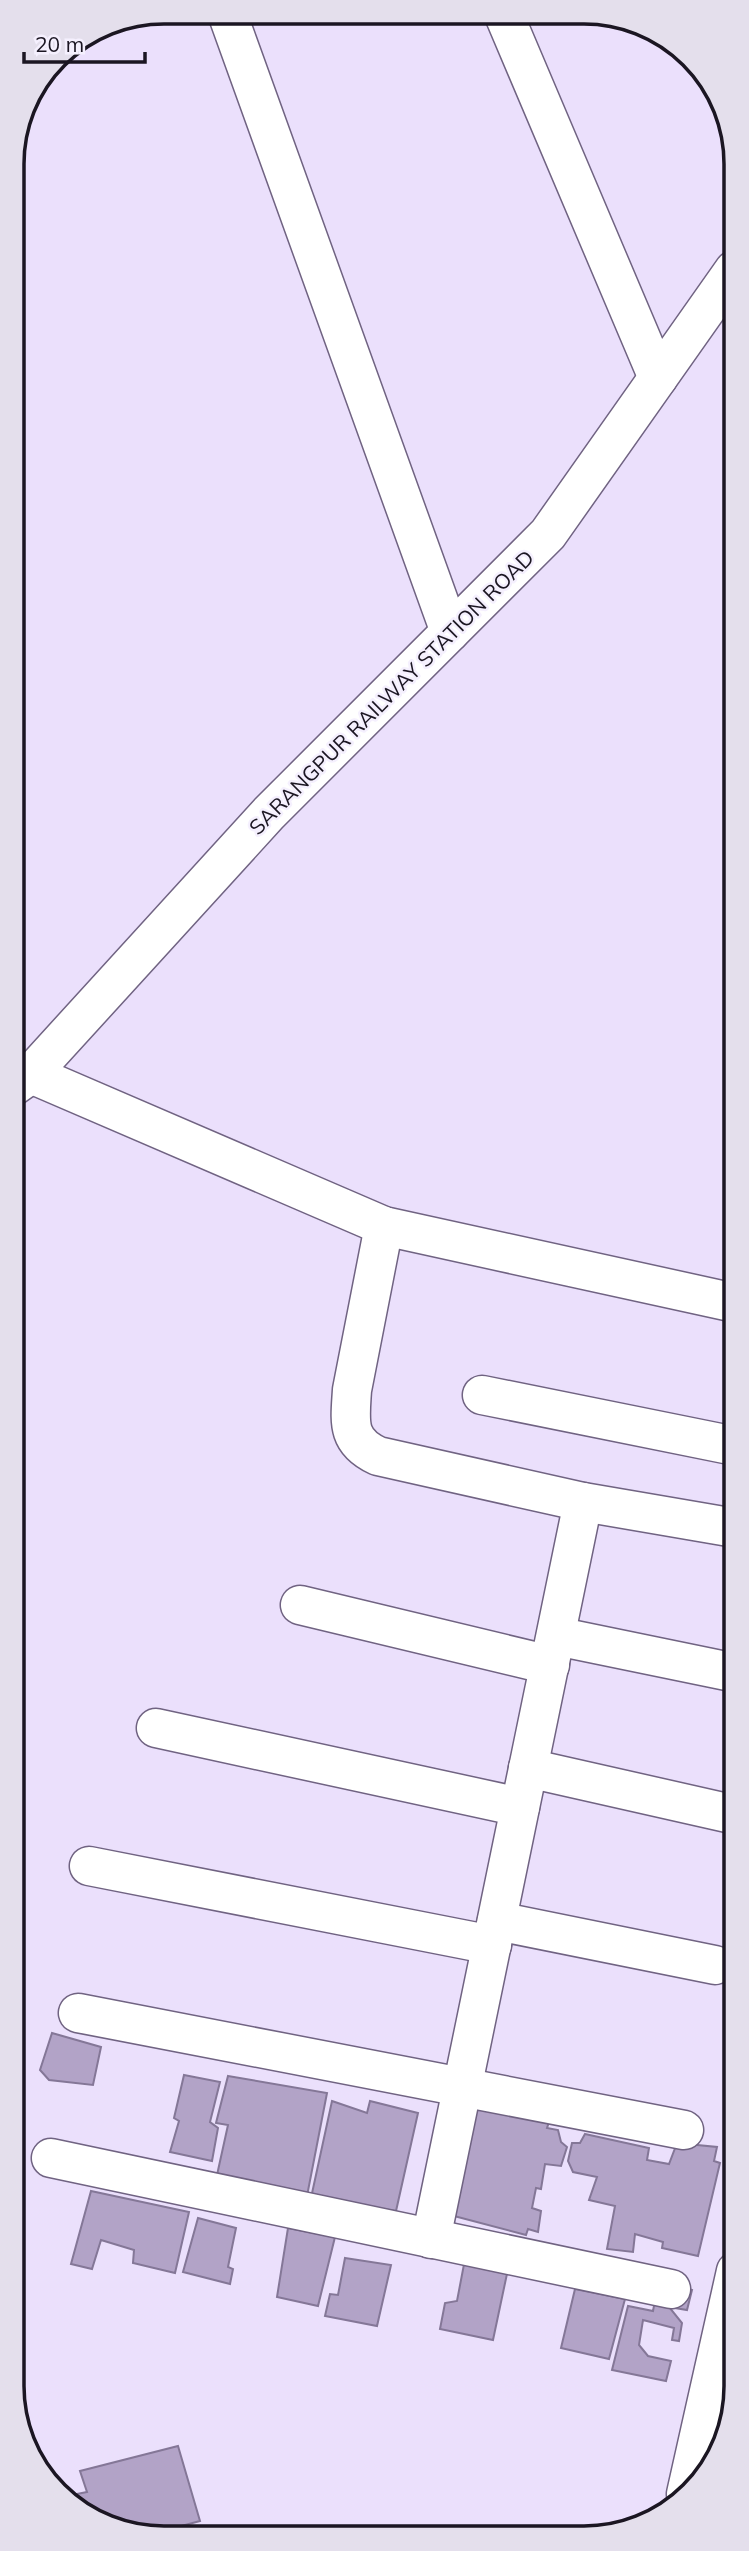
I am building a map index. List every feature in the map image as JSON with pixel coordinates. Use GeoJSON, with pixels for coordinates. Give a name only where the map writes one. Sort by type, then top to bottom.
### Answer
{"type":"FeatureCollection","features":[{"type":"Feature","properties":{"kind":"street"},"geometry":{"type":"LineString","coordinates":[[231,24],[450,632]]}},
{"type":"Feature","properties":{"kind":"street"},"geometry":{"type":"LineString","coordinates":[[508,24],[658,378]]}},
{"type":"Feature","properties":{"kind":"street","name":"SARANGPUR RAILWAY STATION ROAD"},"geometry":{"type":"LineString","coordinates":[[25,1077],[269,813],[548,534],[724,284]]}},
{"type":"Feature","properties":{"kind":"street"},"geometry":{"type":"LineString","coordinates":[[25,1081],[384,1226],[724,1301]]}},
{"type":"Feature","properties":{"kind":"street"},"geometry":{"type":"LineString","coordinates":[[384,1226],[352,1390],[351,1432],[366,1451],[378,1456],[583,1502],[724,1526]]}},
{"type":"Feature","properties":{"kind":"street"},"geometry":{"type":"LineString","coordinates":[[482,1395],[724,1444]]}},
{"type":"Feature","properties":{"kind":"street"},"geometry":{"type":"LineString","coordinates":[[431,2239],[583,1502]]}},
{"type":"Feature","properties":{"kind":"street"},"geometry":{"type":"LineString","coordinates":[[300,1605],[553,1650],[724,1671]]}},
{"type":"Feature","properties":{"kind":"street"},"geometry":{"type":"LineString","coordinates":[[156,1728],[520,1807]]}},
{"type":"Feature","properties":{"kind":"street"},"geometry":{"type":"LineString","coordinates":[[528,1768],[724,1812]]}},
{"type":"Feature","properties":{"kind":"street"},"geometry":{"type":"LineString","coordinates":[[89,1866],[494,1933],[715,1965]]}},
{"type":"Feature","properties":{"kind":"street"},"geometry":{"type":"LineString","coordinates":[[78,2013],[684,2130]]}},
{"type":"Feature","properties":{"kind":"street"},"geometry":{"type":"LineString","coordinates":[[51,2158],[671,2289]]}},
{"type":"Feature","properties":{"kind":"street"},"geometry":{"type":"LineString","coordinates":[[696,2472],[705,2449],[724,2345]]}},
{"type":"Feature","properties":{"kind":"building"},"geometry":{"type":"Polygon","coordinates":[[[52,2033],[101,2047],[93,2085],[49,2080],[40,2070],[52,2033]]]}},
{"type":"Feature","properties":{"kind":"building"},"geometry":{"type":"Polygon","coordinates":[[[184,2075],[220,2082],[210,2122],[218,2128],[212,2161],[170,2152],[179,2121],[174,2118],[184,2075]]]}},
{"type":"Feature","properties":{"kind":"building"},"geometry":{"type":"Polygon","coordinates":[[[228,2076],[327,2093],[307,2196],[217,2175],[228,2125],[216,2123],[228,2076]]]}},
{"type":"Feature","properties":{"kind":"building"},"geometry":{"type":"Polygon","coordinates":[[[332,2101],[367,2113],[370,2101],[418,2113],[396,2211],[311,2198],[332,2101]]]}},
{"type":"Feature","properties":{"kind":"building"},"geometry":{"type":"Polygon","coordinates":[[[476,2107],[549,2122],[547,2128],[558,2130],[561,2142],[567,2147],[561,2166],[545,2164],[541,2189],[536,2188],[532,2208],[541,2211],[538,2232],[528,2229],[526,2235],[454,2216],[476,2107]]]}},
{"type":"Feature","properties":{"kind":"building"},"geometry":{"type":"Polygon","coordinates":[[[585,2134],[649,2148],[647,2160],[669,2164],[677,2143],[717,2147],[714,2161],[720,2163],[698,2256],[662,2248],[663,2242],[635,2234],[633,2252],[607,2249],[615,2206],[589,2200],[597,2177],[573,2172],[568,2161],[572,2143],[580,2143],[585,2134]]]}},
{"type":"Feature","properties":{"kind":"building"},"geometry":{"type":"Polygon","coordinates":[[[91,2191],[189,2212],[175,2273],[133,2263],[134,2250],[101,2240],[92,2269],[71,2264],[91,2191]]]}},
{"type":"Feature","properties":{"kind":"building"},"geometry":{"type":"Polygon","coordinates":[[[198,2218],[236,2228],[228,2267],[233,2269],[230,2284],[183,2272],[198,2218]]]}},
{"type":"Feature","properties":{"kind":"building"},"geometry":{"type":"Polygon","coordinates":[[[288,2228],[335,2237],[318,2306],[277,2297],[288,2228]]]}},
{"type":"Feature","properties":{"kind":"building"},"geometry":{"type":"Polygon","coordinates":[[[345,2258],[391,2265],[377,2326],[325,2316],[330,2294],[338,2295],[345,2258]]]}},
{"type":"Feature","properties":{"kind":"building"},"geometry":{"type":"Polygon","coordinates":[[[465,2259],[508,2269],[493,2340],[440,2329],[445,2303],[457,2301],[465,2259]]]}},
{"type":"Feature","properties":{"kind":"building"},"geometry":{"type":"Polygon","coordinates":[[[675,2285],[692,2290],[687,2310],[669,2307],[682,2323],[679,2341],[672,2340],[674,2328],[643,2320],[639,2345],[648,2356],[671,2361],[666,2381],[612,2370],[628,2306],[653,2311],[657,2290],[675,2285]]]}},
{"type":"Feature","properties":{"kind":"building"},"geometry":{"type":"Polygon","coordinates":[[[575,2289],[625,2299],[609,2359],[561,2348],[575,2289]]]}},
{"type":"Feature","properties":{"kind":"building"},"geometry":{"type":"Polygon","coordinates":[[[178,2446],[200,2521],[181,2526],[155,2526],[119,2519],[94,2508],[75,2494],[87,2492],[80,2471],[178,2446]]]}}]}
